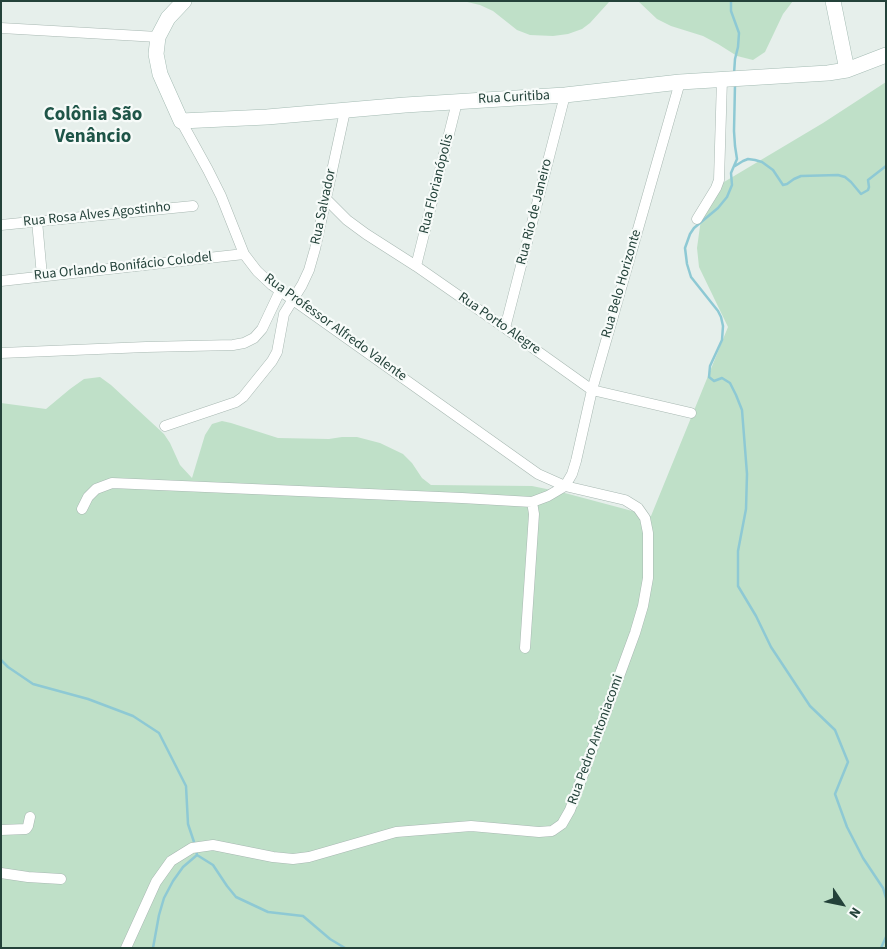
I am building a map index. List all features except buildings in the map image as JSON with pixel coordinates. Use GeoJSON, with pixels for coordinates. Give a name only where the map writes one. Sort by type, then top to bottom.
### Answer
{"type":"FeatureCollection","features":[{"type":"Feature","properties":{"kind":"street","name":"Rua Professor Alfredo Valente"},"geometry":{"type":"LineString","coordinates":[[184,1],[168,18],[158,37],[156,54],[160,74],[181,121],[208,170],[244,254],[258,271],[280,291],[538,474],[565,486],[625,500],[638,508],[645,518],[648,533],[648,578]]}},
{"type":"Feature","properties":{"kind":"street"},"geometry":{"type":"LineString","coordinates":[[833,1],[847,70]]}},
{"type":"Feature","properties":{"kind":"street"},"geometry":{"type":"LineString","coordinates":[[1,28],[158,37]]}},
{"type":"Feature","properties":{"kind":"street","name":"Rua Curitiba"},"geometry":{"type":"LineString","coordinates":[[181,121],[267,117],[458,102],[565,96],[680,82],[828,73],[847,70],[886,55]]}},
{"type":"Feature","properties":{"kind":"street"},"geometry":{"type":"LineString","coordinates":[[697,219],[719,180],[722,79]]}},
{"type":"Feature","properties":{"kind":"street","name":"Rua Belo Horizonte"},"geometry":{"type":"LineString","coordinates":[[565,486],[572,474],[576,461],[592,390],[680,82]]}},
{"type":"Feature","properties":{"kind":"street","name":"Rua Rio de Janeiro"},"geometry":{"type":"LineString","coordinates":[[506,328],[565,96]]}},
{"type":"Feature","properties":{"kind":"street","name":"Rua Florianópolis"},"geometry":{"type":"LineString","coordinates":[[416,266],[458,102]]}},
{"type":"Feature","properties":{"kind":"street","name":"Rua Salvador"},"geometry":{"type":"LineString","coordinates":[[165,426],[236,402],[243,397],[272,361],[277,352],[284,314],[309,270],[345,111]]}},
{"type":"Feature","properties":{"kind":"street","name":"Rua Porto Alegre"},"geometry":{"type":"LineString","coordinates":[[326,199],[347,220],[366,234],[506,328],[592,390],[691,413]]}},
{"type":"Feature","properties":{"kind":"street","name":"Rua Rosa Alves Agostinho"},"geometry":{"type":"LineString","coordinates":[[1,225],[193,206]]}},
{"type":"Feature","properties":{"kind":"street"},"geometry":{"type":"LineString","coordinates":[[37,221],[42,276]]}},
{"type":"Feature","properties":{"kind":"street","name":"Rua Orlando Bonifácio Colodel"},"geometry":{"type":"LineString","coordinates":[[1,280],[244,254]]}},
{"type":"Feature","properties":{"kind":"street"},"geometry":{"type":"LineString","coordinates":[[1,352],[233,345],[244,343],[254,338],[262,329],[280,291]]}},
{"type":"Feature","properties":{"kind":"street"},"geometry":{"type":"LineString","coordinates":[[82,510],[88,497],[96,489],[112,483],[532,502],[548,496],[565,486]]}},
{"type":"Feature","properties":{"kind":"street"},"geometry":{"type":"LineString","coordinates":[[525,648],[534,514],[532,502]]}},
{"type":"Feature","properties":{"kind":"street","name":"Rua Pedro Antoniacomi"},"geometry":{"type":"LineString","coordinates":[[126,948],[156,882],[171,861],[192,848],[212,845],[292,859],[396,832],[471,826],[539,832],[552,831],[562,824],[570,810],[634,632],[643,606],[648,578]]}},
{"type":"Feature","properties":{"kind":"street"},"geometry":{"type":"LineString","coordinates":[[1,830],[26,829],[30,817]]}},
{"type":"Feature","properties":{"kind":"street"},"geometry":{"type":"LineString","coordinates":[[1,873],[62,880]]}},
{"type":"Feature","properties":{"kind":"green space"},"geometry":{"type":"Polygon","coordinates":[[[463,1],[612,1],[582,29],[568,34],[553,36],[530,35],[517,30],[493,11],[480,5],[463,1]]]}},
{"type":"Feature","properties":{"kind":"green space"},"geometry":{"type":"Polygon","coordinates":[[[638,1],[793,1],[783,14],[765,52],[753,60],[737,56],[703,36],[671,26],[657,19],[638,1]]]}},
{"type":"Feature","properties":{"kind":"green space"},"geometry":{"type":"Polygon","coordinates":[[[886,82],[886,948],[1,948],[1,403],[46,409],[84,379],[100,377],[164,434],[180,465],[192,478],[205,435],[212,424],[222,421],[278,438],[329,439],[357,437],[380,443],[403,454],[422,478],[431,485],[532,486],[651,516],[728,327],[699,267],[697,248],[701,219],[713,191],[724,182],[823,123],[886,82]]]}},
{"type":"Feature","properties":{"kind":"waterway"},"geometry":{"type":"LineString","coordinates":[[731,1],[731,11],[739,33],[734,74]]}},
{"type":"Feature","properties":{"kind":"waterway"},"geometry":{"type":"LineString","coordinates":[[735,85],[734,131],[737,159],[731,173],[732,185],[727,197],[718,208],[694,228],[685,248],[691,277],[718,311],[723,326],[722,340],[710,366],[709,377],[714,381],[722,378],[730,383],[742,410],[747,474],[746,509],[738,551],[738,586],[756,616],[771,647],[810,706],[835,730],[848,762],[835,794],[847,827],[863,858],[883,888],[886,898]]}},
{"type":"Feature","properties":{"kind":"waterway"},"geometry":{"type":"LineString","coordinates":[[735,166],[748,159],[762,162],[773,170],[783,185],[801,176],[838,175],[845,177],[861,194],[868,190],[868,180],[886,166]]}},
{"type":"Feature","properties":{"kind":"waterway"},"geometry":{"type":"LineString","coordinates":[[1,660],[33,684],[88,699],[133,716],[159,733],[186,786],[188,824],[195,845]]}},
{"type":"Feature","properties":{"kind":"waterway"},"geometry":{"type":"LineString","coordinates":[[196,850],[197,855],[213,865],[236,897],[268,912],[303,916],[330,939],[345,948]]}},
{"type":"Feature","properties":{"kind":"waterway"},"geometry":{"type":"LineString","coordinates":[[153,948],[164,898],[183,867],[197,855]]}},
{"type":"Feature","properties":{"kind":"waterway"},"geometry":{"type":"LineString","coordinates":[[881,948],[886,937]]}},
{"type":"Feature","properties":{"kind":"district","name":"Colônia São Venâncio"},"geometry":{"type":"Point","coordinates":[93,127]}}]}
